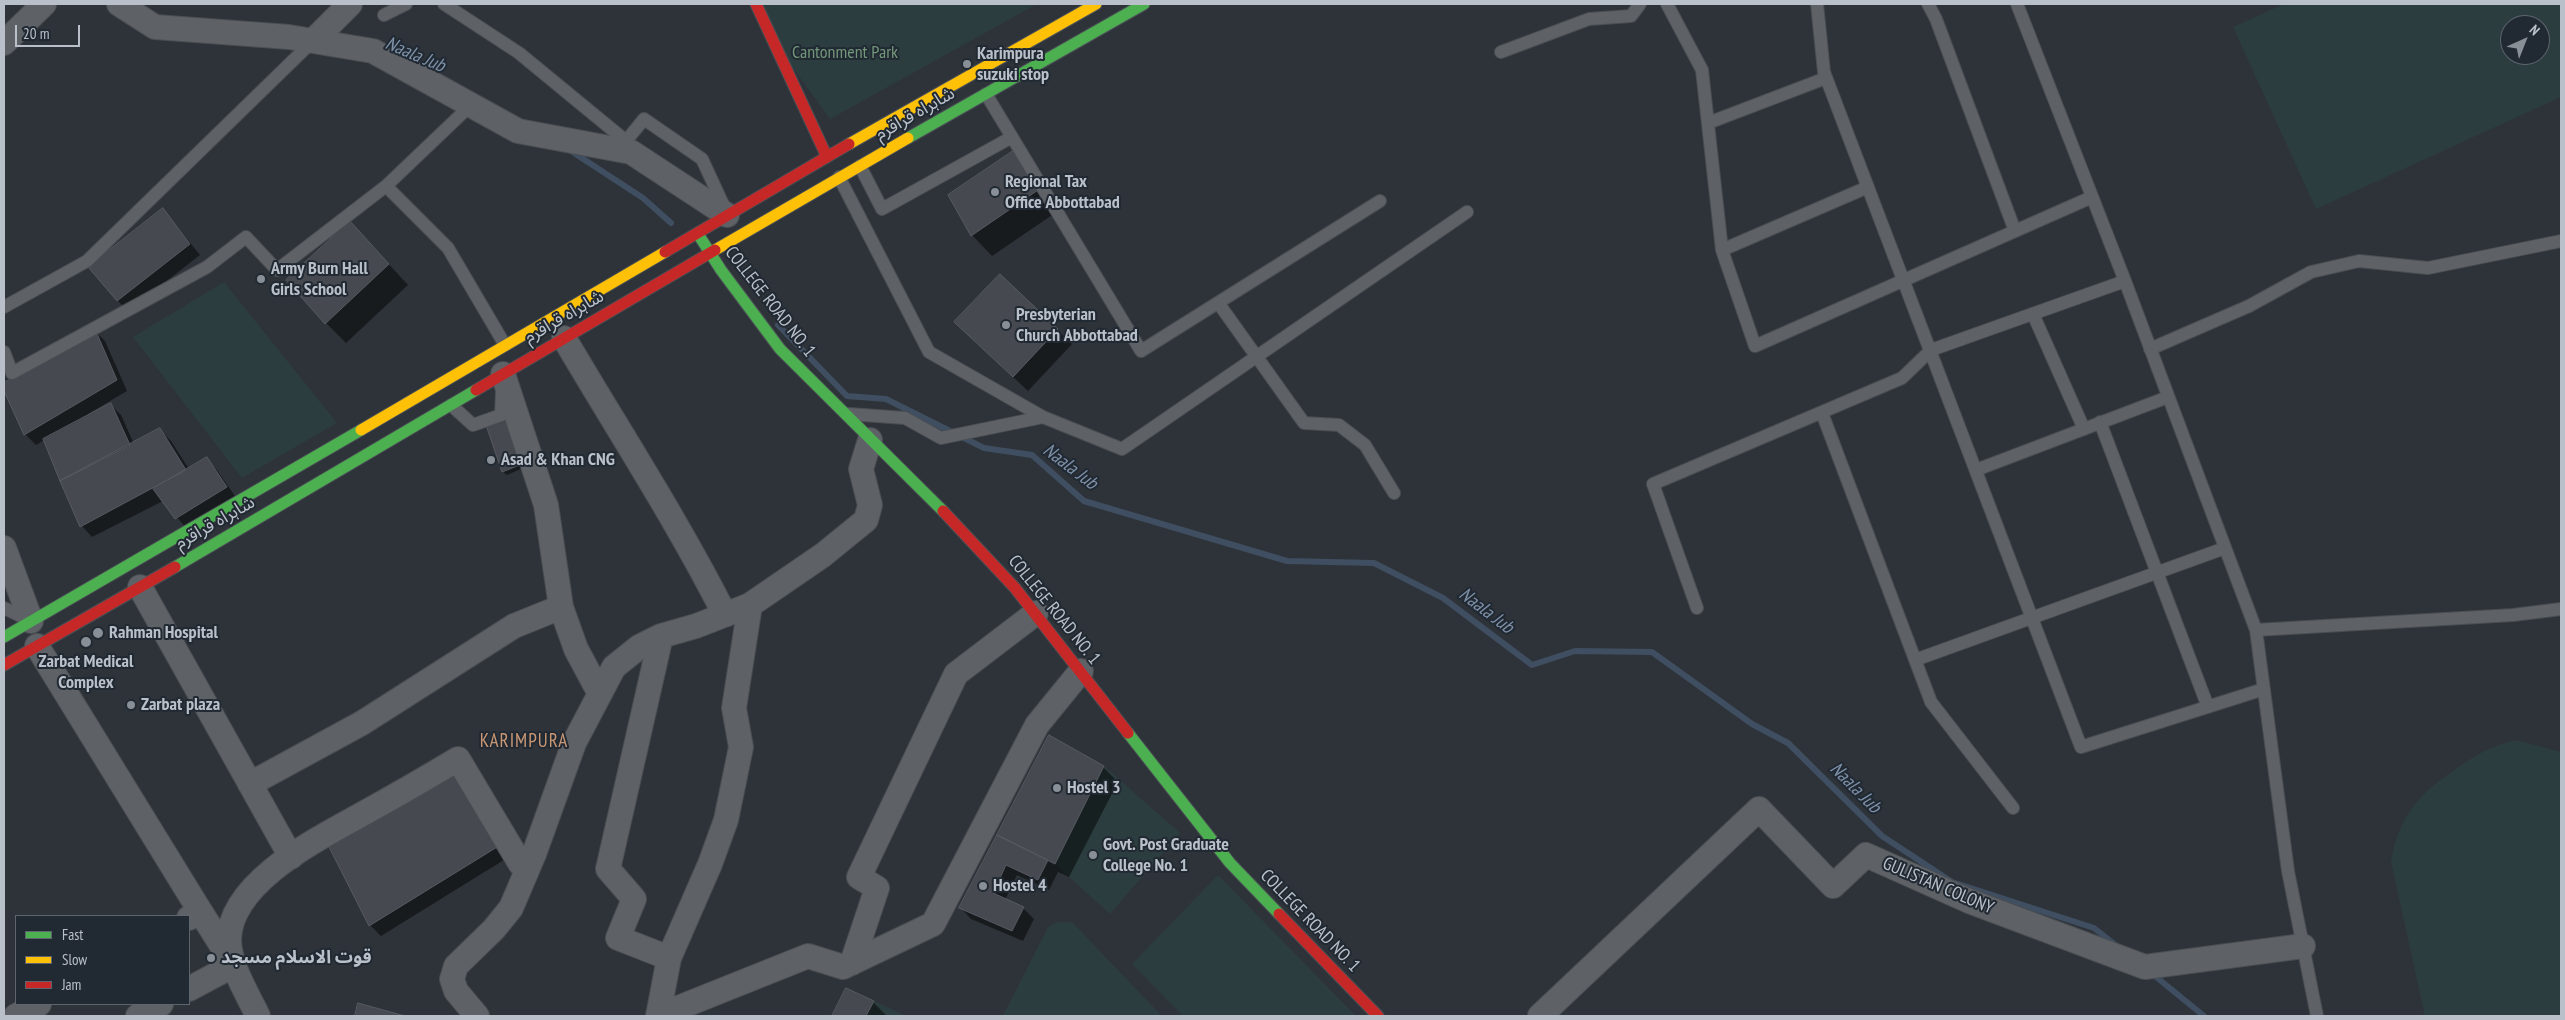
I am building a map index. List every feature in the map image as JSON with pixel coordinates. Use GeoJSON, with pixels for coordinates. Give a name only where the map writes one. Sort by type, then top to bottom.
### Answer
{"type":"FeatureCollection","features":[{"type":"Feature","properties":{"kind":"main road"},"geometry":{"type":"LineString","coordinates":[[756,4],[827,156]]}},
{"type":"Feature","properties":{"kind":"main road","name":"شاہراہ قراقرم"},"geometry":{"type":"LineString","coordinates":[[4,637],[246,498],[827,156],[1096,4]]}},
{"type":"Feature","properties":{"kind":"main road","name":"شاہراہ قراقرم"},"geometry":{"type":"LineString","coordinates":[[4,665],[839,177],[1144,4]]}},
{"type":"Feature","properties":{"kind":"main road","name":"COLLEGE ROAD NO. 1"},"geometry":{"type":"LineString","coordinates":[[697,232],[780,349],[972,540],[1036,614],[1230,863],[1378,1016]]}},
{"type":"Feature","properties":{"kind":"street"},"geometry":{"type":"LineString","coordinates":[[4,43],[44,4]]}},
{"type":"Feature","properties":{"kind":"street"},"geometry":{"type":"LineString","coordinates":[[119,4],[155,27],[314,40],[372,51],[518,131],[631,152],[727,215]]}},
{"type":"Feature","properties":{"kind":"street"},"geometry":{"type":"LineString","coordinates":[[314,40],[350,4]]}},
{"type":"Feature","properties":{"kind":"street"},"geometry":{"type":"LineString","coordinates":[[564,338],[624,441],[694,553],[725,616]]}},
{"type":"Feature","properties":{"kind":"street"},"geometry":{"type":"LineString","coordinates":[[503,374],[546,505],[561,607],[576,649],[599,692]]}},
{"type":"Feature","properties":{"kind":"street"},"geometry":{"type":"LineString","coordinates":[[477,1016],[456,991],[452,979],[456,966],[494,929],[511,908],[574,743],[599,692],[614,667],[639,647],[661,636],[750,606],[823,555],[866,520],[870,505],[861,469],[870,440]]}},
{"type":"Feature","properties":{"kind":"street"},"geometry":{"type":"LineString","coordinates":[[4,548],[31,621]]}},
{"type":"Feature","properties":{"kind":"street"},"geometry":{"type":"LineString","coordinates":[[140,587],[250,784],[299,852]]}},
{"type":"Feature","properties":{"kind":"street"},"geometry":{"type":"LineString","coordinates":[[658,1016],[669,958],[710,864],[726,820],[741,747],[734,708],[750,606]]}},
{"type":"Feature","properties":{"kind":"street"},"geometry":{"type":"LineString","coordinates":[[250,784],[362,723],[514,626],[561,607]]}},
{"type":"Feature","properties":{"kind":"street"},"geometry":{"type":"LineString","coordinates":[[852,963],[877,888],[859,877],[956,674],[1036,614]]}},
{"type":"Feature","properties":{"kind":"street"},"geometry":{"type":"LineString","coordinates":[[661,636],[608,869],[634,898],[618,938],[669,958]]}},
{"type":"Feature","properties":{"kind":"street"},"geometry":{"type":"LineString","coordinates":[[37,646],[195,915],[234,965]]}},
{"type":"Feature","properties":{"kind":"street"},"geometry":{"type":"LineString","coordinates":[[658,1016],[808,956],[843,967],[932,924],[1037,725],[1081,671]]}},
{"type":"Feature","properties":{"kind":"street"},"geometry":{"type":"LineString","coordinates":[[258,1016],[234,965],[230,949],[232,922],[243,902],[259,882],[299,852],[458,759],[520,863],[528,865]]}},
{"type":"Feature","properties":{"kind":"street","name":"GULISTAN COLONY"},"geometry":{"type":"LineString","coordinates":[[1540,1016],[1759,809],[1833,886],[1866,855],[1969,901],[2145,967],[2303,946]]}},
{"type":"Feature","properties":{"kind":"street"},"geometry":{"type":"LineString","coordinates":[[190,988],[234,965]]}},
{"type":"Feature","properties":{"kind":"street"},"geometry":{"type":"LineString","coordinates":[[16,1016],[37,1005]]}},
{"type":"Feature","properties":{"kind":"street"},"geometry":{"type":"LineString","coordinates":[[138,1016],[159,1005]]}},
{"type":"Feature","properties":{"kind":"lane"},"geometry":{"type":"LineString","coordinates":[[384,15],[406,4]]}},
{"type":"Feature","properties":{"kind":"lane"},"geometry":{"type":"LineString","coordinates":[[444,4],[519,53],[626,141],[644,119],[702,159],[727,215]]}},
{"type":"Feature","properties":{"kind":"lane"},"geometry":{"type":"LineString","coordinates":[[1501,52],[1589,19],[1631,16],[1640,4]]}},
{"type":"Feature","properties":{"kind":"lane"},"geometry":{"type":"LineString","coordinates":[[1667,4],[1702,70],[1722,250],[1755,346],[2092,198]]}},
{"type":"Feature","properties":{"kind":"lane"},"geometry":{"type":"LineString","coordinates":[[1818,4],[1826,78],[2082,747],[2264,689]]}},
{"type":"Feature","properties":{"kind":"lane"},"geometry":{"type":"LineString","coordinates":[[1928,4],[1936,19],[2016,231]]}},
{"type":"Feature","properties":{"kind":"lane"},"geometry":{"type":"LineString","coordinates":[[2017,4],[2125,281],[2256,630],[2288,871],[2317,1016]]}},
{"type":"Feature","properties":{"kind":"lane"},"geometry":{"type":"LineString","coordinates":[[4,307],[87,261],[314,40]]}},
{"type":"Feature","properties":{"kind":"lane"},"geometry":{"type":"LineString","coordinates":[[1708,124],[1826,78]]}},
{"type":"Feature","properties":{"kind":"lane"},"geometry":{"type":"LineString","coordinates":[[986,94],[1141,351],[1219,304],[1380,201]]}},
{"type":"Feature","properties":{"kind":"lane"},"geometry":{"type":"LineString","coordinates":[[4,352],[12,373],[207,267],[246,237],[277,270],[386,186],[471,105]]}},
{"type":"Feature","properties":{"kind":"lane"},"geometry":{"type":"LineString","coordinates":[[860,166],[882,209],[1012,137]]}},
{"type":"Feature","properties":{"kind":"lane"},"geometry":{"type":"LineString","coordinates":[[839,177],[928,352],[1043,417],[1122,449],[1467,212]]}},
{"type":"Feature","properties":{"kind":"lane"},"geometry":{"type":"LineString","coordinates":[[386,186],[448,248],[505,345]]}},
{"type":"Feature","properties":{"kind":"lane"},"geometry":{"type":"LineString","coordinates":[[1722,250],[1868,187]]}},
{"type":"Feature","properties":{"kind":"lane"},"geometry":{"type":"LineString","coordinates":[[2150,349],[2249,306],[2311,272],[2359,261],[2428,268],[2561,241]]}},
{"type":"Feature","properties":{"kind":"lane"},"geometry":{"type":"LineString","coordinates":[[1697,608],[1653,484],[1902,378],[1930,350],[2125,281]]}},
{"type":"Feature","properties":{"kind":"lane"},"geometry":{"type":"LineString","coordinates":[[1219,304],[1304,424],[1339,425],[1365,445],[1394,493]]}},
{"type":"Feature","properties":{"kind":"lane"},"geometry":{"type":"LineString","coordinates":[[2034,314],[2084,429]]}},
{"type":"Feature","properties":{"kind":"lane"},"geometry":{"type":"LineString","coordinates":[[451,405],[473,425],[501,415],[503,374]]}},
{"type":"Feature","properties":{"kind":"lane"},"geometry":{"type":"LineString","coordinates":[[1976,470],[2168,397]]}},
{"type":"Feature","properties":{"kind":"lane"},"geometry":{"type":"LineString","coordinates":[[1822,412],[1931,702],[2013,808]]}},
{"type":"Feature","properties":{"kind":"lane"},"geometry":{"type":"LineString","coordinates":[[844,414],[906,418],[941,438],[1043,417]]}},
{"type":"Feature","properties":{"kind":"lane"},"geometry":{"type":"LineString","coordinates":[[2100,422],[2208,706]]}},
{"type":"Feature","properties":{"kind":"lane"},"geometry":{"type":"LineString","coordinates":[[1915,660],[2031,616],[2225,548]]}},
{"type":"Feature","properties":{"kind":"lane"},"geometry":{"type":"LineString","coordinates":[[4,608],[31,621]]}},
{"type":"Feature","properties":{"kind":"lane"},"geometry":{"type":"LineString","coordinates":[[2256,630],[2513,615],[2561,609]]}},
{"type":"Feature","properties":{"kind":"green space","name":"Cantonment Park"},"geometry":{"type":"Polygon","coordinates":[[[760,4],[1037,4],[830,119],[774,42],[760,4]]]}},
{"type":"Feature","properties":{"kind":"green space"},"geometry":{"type":"Polygon","coordinates":[[[2284,4],[2561,4],[2561,97],[2316,209],[2233,27],[2284,4]]]}},
{"type":"Feature","properties":{"kind":"green space"},"geometry":{"type":"Polygon","coordinates":[[[224,282],[337,423],[242,478],[133,337],[224,282]]]}},
{"type":"Feature","properties":{"kind":"green space"},"geometry":{"type":"Polygon","coordinates":[[[2516,740],[2561,752],[2561,1016],[2425,1016],[2391,862],[2394,846],[2412,808],[2441,779],[2483,752],[2516,740]]]}},
{"type":"Feature","properties":{"kind":"green space"},"geometry":{"type":"Polygon","coordinates":[[[1104,766],[1180,833],[1110,914],[1055,864],[1104,766]]]}},
{"type":"Feature","properties":{"kind":"green space"},"geometry":{"type":"Polygon","coordinates":[[[1218,875],[1356,1016],[1183,1016],[1132,964],[1218,875]]]}},
{"type":"Feature","properties":{"kind":"green space"},"geometry":{"type":"Polygon","coordinates":[[[1056,922],[1072,922],[1160,1014],[1158,1016],[1003,1016],[1048,927],[1056,922]]]}},
{"type":"Feature","properties":{"kind":"green space"},"geometry":{"type":"Polygon","coordinates":[[[874,1001],[906,1016],[866,1016],[874,1001]]]}},
{"type":"Feature","properties":{"kind":"building","name":"Regional Tax Office Abbottabad"},"geometry":{"type":"Polygon","coordinates":[[[1019,147],[1041,188],[971,236],[948,195],[1019,147]]]}},
{"type":"Feature","properties":{"kind":"building"},"geometry":{"type":"Polygon","coordinates":[[[163,208],[190,244],[117,301],[88,267],[163,208]]]}},
{"type":"Feature","properties":{"kind":"building"},"geometry":{"type":"Polygon","coordinates":[[[350,221],[389,264],[325,324],[286,280],[350,221]]]}},
{"type":"Feature","properties":{"kind":"building","name":"Presbyterian Church Abbottabad"},"geometry":{"type":"Polygon","coordinates":[[[1000,274],[1058,329],[1013,377],[954,322],[1000,274]]]}},
{"type":"Feature","properties":{"kind":"building"},"geometry":{"type":"Polygon","coordinates":[[[95,329],[117,380],[24,435],[4,391],[4,383],[95,329]]]}},
{"type":"Feature","properties":{"kind":"building"},"geometry":{"type":"Polygon","coordinates":[[[111,403],[130,445],[60,481],[43,439],[111,403]]]}},
{"type":"Feature","properties":{"kind":"building"},"geometry":{"type":"Polygon","coordinates":[[[514,415],[530,461],[502,472],[486,425],[514,415]]]}},
{"type":"Feature","properties":{"kind":"building"},"geometry":{"type":"Polygon","coordinates":[[[160,428],[186,470],[80,527],[60,481],[160,428]]]}},
{"type":"Feature","properties":{"kind":"building"},"geometry":{"type":"Polygon","coordinates":[[[207,457],[227,487],[175,519],[153,489],[207,457]]]}},
{"type":"Feature","properties":{"kind":"building","name":"Hostel 3"},"geometry":{"type":"Polygon","coordinates":[[[1049,735],[1104,766],[1055,864],[997,835],[1049,735]]]}},
{"type":"Feature","properties":{"kind":"building"},"geometry":{"type":"Polygon","coordinates":[[[459,765],[502,844],[369,926],[327,843],[459,765]]]}},
{"type":"Feature","properties":{"kind":"building","name":"Hostel 4"},"geometry":{"type":"Polygon","coordinates":[[[997,835],[1048,860],[1038,880],[1006,865],[993,893],[1024,907],[1012,931],[959,908],[997,835]]]}},
{"type":"Feature","properties":{"kind":"building"},"geometry":{"type":"Polygon","coordinates":[[[846,988],[874,1001],[866,1016],[832,1016],[846,988]]]}},
{"type":"Feature","properties":{"kind":"building"},"geometry":{"type":"Polygon","coordinates":[[[358,1003],[405,1016],[355,1016],[358,1003]]]}},
{"type":"Feature","properties":{"kind":"waterway","name":"Naala Jub"},"geometry":{"type":"LineString","coordinates":[[568,149],[643,198],[671,223]]}},
{"type":"Feature","properties":{"kind":"waterway","name":"Naala Jub"},"geometry":{"type":"LineString","coordinates":[[778,325],[847,396],[886,399],[984,448],[1032,455],[1084,501],[1287,561],[1374,563],[1443,598],[1532,665],[1575,651],[1652,652],[1752,724],[1788,743],[1882,836],[1952,882],[2094,928],[2118,947]]}},
{"type":"Feature","properties":{"kind":"waterway","name":"Naala Jub"},"geometry":{"type":"LineString","coordinates":[[2150,972],[2204,1016]]}},
{"type":"Feature","properties":{"kind":"traffic: fast"},"geometry":{"type":"LineString","coordinates":[[908,138],[1144,4]]}},
{"type":"Feature","properties":{"kind":"traffic: fast"},"geometry":{"type":"LineString","coordinates":[[698,234],[721,270],[780,349],[943,511]]}},
{"type":"Feature","properties":{"kind":"traffic: fast"},"geometry":{"type":"LineString","coordinates":[[175,567],[476,390]]}},
{"type":"Feature","properties":{"kind":"traffic: fast"},"geometry":{"type":"LineString","coordinates":[[4,637],[361,430]]}},
{"type":"Feature","properties":{"kind":"traffic: fast"},"geometry":{"type":"LineString","coordinates":[[1128,733],[1230,863],[1279,914]]}},
{"type":"Feature","properties":{"kind":"traffic: slow"},"geometry":{"type":"LineString","coordinates":[[849,144],[1096,4]]}},
{"type":"Feature","properties":{"kind":"traffic: slow"},"geometry":{"type":"LineString","coordinates":[[715,250],[908,138]]}},
{"type":"Feature","properties":{"kind":"traffic: slow"},"geometry":{"type":"LineString","coordinates":[[361,430],[665,252]]}},
{"type":"Feature","properties":{"kind":"traffic: jam"},"geometry":{"type":"LineString","coordinates":[[756,4],[827,157]]}},
{"type":"Feature","properties":{"kind":"traffic: jam"},"geometry":{"type":"LineString","coordinates":[[665,252],[849,144]]}},
{"type":"Feature","properties":{"kind":"traffic: jam"},"geometry":{"type":"LineString","coordinates":[[476,390],[715,250]]}},
{"type":"Feature","properties":{"kind":"traffic: jam"},"geometry":{"type":"LineString","coordinates":[[943,511],[1015,588],[1128,733]]}},
{"type":"Feature","properties":{"kind":"traffic: jam"},"geometry":{"type":"LineString","coordinates":[[4,665],[175,567]]}},
{"type":"Feature","properties":{"kind":"traffic: jam"},"geometry":{"type":"LineString","coordinates":[[1279,914],[1378,1016]]}},
{"type":"Feature","properties":{"kind":"place","name":"Karimpura suzuki stop"},"geometry":{"type":"Point","coordinates":[967,64]}},
{"type":"Feature","properties":{"kind":"place","name":"Regional Tax Office Abbottabad"},"geometry":{"type":"Point","coordinates":[995,192]}},
{"type":"Feature","properties":{"kind":"place","name":"Army Burn Hall Girls School"},"geometry":{"type":"Point","coordinates":[261,279]}},
{"type":"Feature","properties":{"kind":"place","name":"Presbyterian Church Abbottabad"},"geometry":{"type":"Point","coordinates":[1006,325]}},
{"type":"Feature","properties":{"kind":"place","name":"Asad & Khan CNG"},"geometry":{"type":"Point","coordinates":[491,460]}},
{"type":"Feature","properties":{"kind":"place","name":"Rahman Hospital"},"geometry":{"type":"Point","coordinates":[98,633]}},
{"type":"Feature","properties":{"kind":"place","name":"Zarbat Medical Complex"},"geometry":{"type":"Point","coordinates":[86,642]}},
{"type":"Feature","properties":{"kind":"place","name":"Zarbat plaza"},"geometry":{"type":"Point","coordinates":[131,705]}},
{"type":"Feature","properties":{"kind":"place","name":"Hostel 3"},"geometry":{"type":"Point","coordinates":[1057,788]}},
{"type":"Feature","properties":{"kind":"place","name":"Govt. Post Graduate College No. 1"},"geometry":{"type":"Point","coordinates":[1093,855]}},
{"type":"Feature","properties":{"kind":"place","name":"Hostel 4"},"geometry":{"type":"Point","coordinates":[983,886]}},
{"type":"Feature","properties":{"kind":"place","name":"قوت الاسلام مسجد"},"geometry":{"type":"Point","coordinates":[211,958]}},
{"type":"Feature","properties":{"kind":"district","name":"KARIMPURA"},"geometry":{"type":"Point","coordinates":[524,742]}}]}
